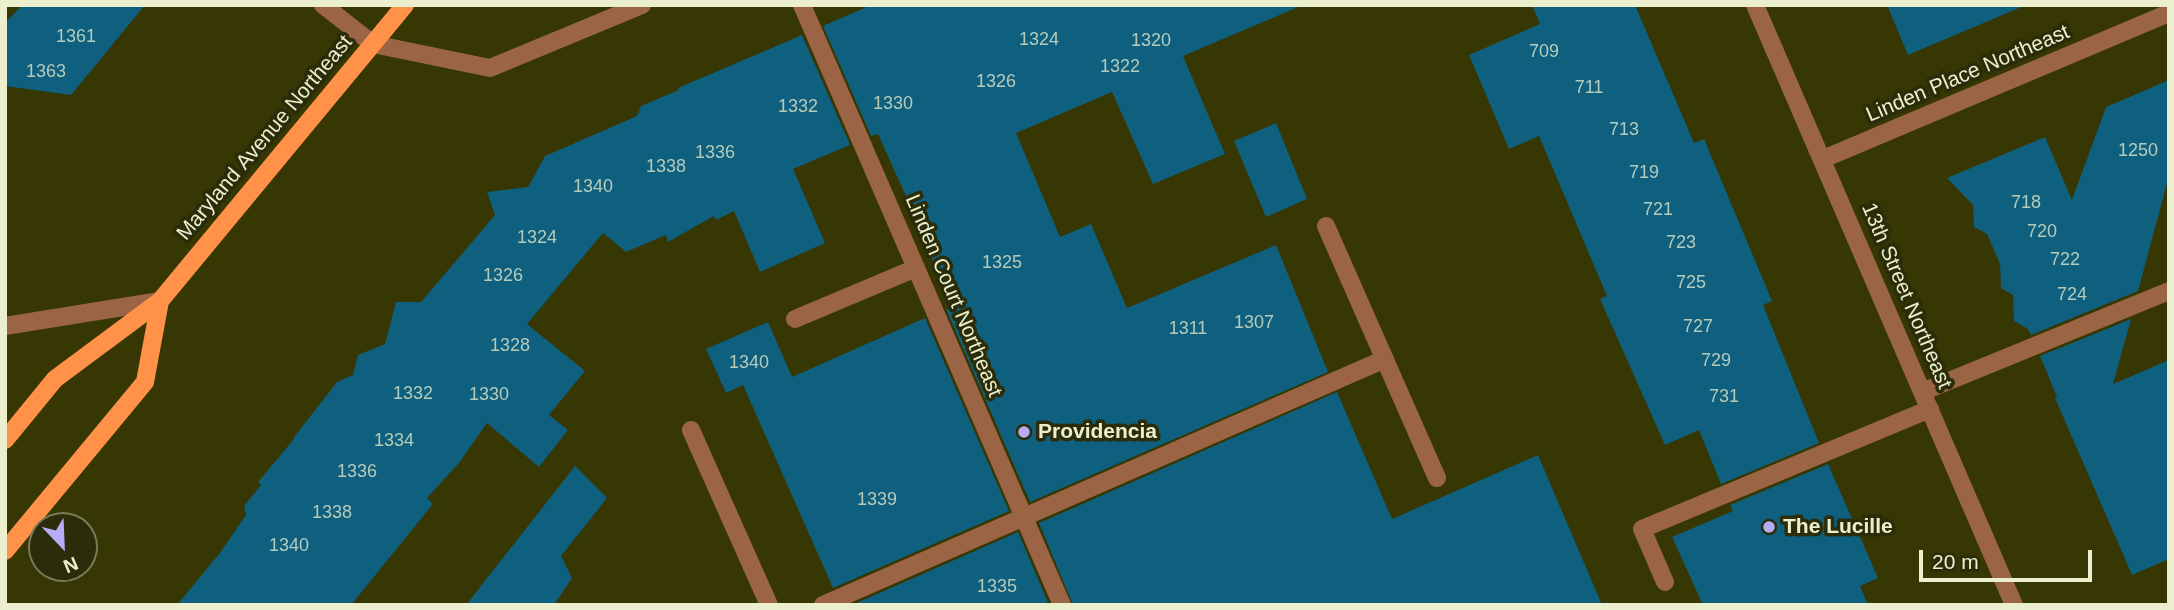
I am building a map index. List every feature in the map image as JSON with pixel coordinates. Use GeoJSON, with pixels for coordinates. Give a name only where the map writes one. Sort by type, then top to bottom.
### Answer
{"type":"FeatureCollection","features":[{"type":"Feature","properties":{"kind":"main road","name":"Maryland Avenue Northeast"},"geometry":{"type":"LineString","coordinates":[[5,440],[55,379],[160,301],[405,5]]}},
{"type":"Feature","properties":{"kind":"main road","name":"Maryland Avenue Northeast"},"geometry":{"type":"LineString","coordinates":[[5,551],[145,382],[160,301]]}},
{"type":"Feature","properties":{"kind":"street"},"geometry":{"type":"LineString","coordinates":[[323,5],[373,44],[490,68],[642,5]]}},
{"type":"Feature","properties":{"kind":"street","name":"Linden Court Northeast"},"geometry":{"type":"LineString","coordinates":[[802,5],[1062,605]]}},
{"type":"Feature","properties":{"kind":"street","name":"13th Street Northeast"},"geometry":{"type":"LineString","coordinates":[[1755,5],[2014,605]]}},
{"type":"Feature","properties":{"kind":"street","name":"Linden Place Northeast"},"geometry":{"type":"LineString","coordinates":[[1823,159],[2169,13]]}},
{"type":"Feature","properties":{"kind":"street"},"geometry":{"type":"LineString","coordinates":[[1326,226],[1437,478]]}},
{"type":"Feature","properties":{"kind":"street"},"geometry":{"type":"LineString","coordinates":[[795,319],[916,268]]}},
{"type":"Feature","properties":{"kind":"street"},"geometry":{"type":"LineString","coordinates":[[1922,392],[2169,291]]}},
{"type":"Feature","properties":{"kind":"street"},"geometry":{"type":"LineString","coordinates":[[5,326],[160,301]]}},
{"type":"Feature","properties":{"kind":"street"},"geometry":{"type":"LineString","coordinates":[[823,605],[1385,359]]}},
{"type":"Feature","properties":{"kind":"street"},"geometry":{"type":"LineString","coordinates":[[1665,582],[1642,529],[1930,409]]}},
{"type":"Feature","properties":{"kind":"street"},"geometry":{"type":"LineString","coordinates":[[691,430],[769,605]]}},
{"type":"Feature","properties":{"kind":"building"},"geometry":{"type":"Polygon","coordinates":[[[22,5],[145,5],[71,95],[5,86],[5,23],[22,5]]]}},
{"type":"Feature","properties":{"kind":"building"},"geometry":{"type":"Polygon","coordinates":[[[871,5],[1303,5],[1183,56],[1225,154],[1153,184],[1112,92],[1016,133],[1060,237],[1091,224],[1127,308],[1276,245],[1328,372],[1030,502],[946,309],[950,307],[918,223],[878,134],[871,136],[823,26],[871,5]]]}},
{"type":"Feature","properties":{"kind":"building"},"geometry":{"type":"Polygon","coordinates":[[[1532,5],[1635,5],[1694,143],[1704,139],[1772,301],[1763,305],[1819,443],[1721,484],[1699,430],[1665,445],[1600,299],[1607,296],[1539,136],[1509,149],[1469,55],[1540,24],[1532,5]]]}},
{"type":"Feature","properties":{"kind":"building"},"geometry":{"type":"Polygon","coordinates":[[[1887,5],[2026,5],[1908,55],[1887,5]]]}},
{"type":"Feature","properties":{"kind":"building"},"geometry":{"type":"Polygon","coordinates":[[[802,35],[850,145],[793,169],[825,243],[760,272],[734,211],[716,220],[714,216],[668,242],[666,235],[626,252],[603,233],[527,324],[585,371],[549,415],[568,430],[539,467],[487,423],[459,463],[427,498],[433,504],[351,605],[177,605],[219,554],[246,515],[244,506],[261,485],[258,482],[337,382],[353,375],[358,355],[385,344],[396,302],[421,302],[495,215],[487,192],[528,187],[545,156],[637,116],[641,106],[679,90],[678,88],[802,35]]]}},
{"type":"Feature","properties":{"kind":"building"},"geometry":{"type":"Polygon","coordinates":[[[2169,80],[2169,176],[2138,291],[2031,335],[2028,329],[2014,321],[2013,295],[2001,288],[2000,264],[1987,234],[1974,227],[1973,205],[1947,178],[2045,137],[2072,200],[2106,107],[2169,80]]]}},
{"type":"Feature","properties":{"kind":"building"},"geometry":{"type":"Polygon","coordinates":[[[1276,123],[1307,199],[1266,217],[1234,141],[1276,123]]]}},
{"type":"Feature","properties":{"kind":"building"},"geometry":{"type":"Polygon","coordinates":[[[925,318],[1009,511],[833,588],[743,385],[726,393],[706,349],[768,322],[792,377],[925,318]]]}},
{"type":"Feature","properties":{"kind":"building"},"geometry":{"type":"Polygon","coordinates":[[[2131,319],[2113,384],[2169,360],[2169,559],[2132,575],[2055,398],[2057,397],[2040,356],[2131,319]]]}},
{"type":"Feature","properties":{"kind":"building"},"geometry":{"type":"Polygon","coordinates":[[[1337,392],[1392,519],[1538,455],[1602,605],[1073,605],[1039,523],[1337,392]]]}},
{"type":"Feature","properties":{"kind":"building","name":"The Lucille"},"geometry":{"type":"Polygon","coordinates":[[[1828,464],[1878,578],[1860,586],[1868,605],[1703,605],[1672,537],[1733,511],[1730,505],[1828,464]]]}},
{"type":"Feature","properties":{"kind":"building"},"geometry":{"type":"Polygon","coordinates":[[[575,466],[607,498],[561,556],[572,578],[554,605],[466,605],[575,466]]]}},
{"type":"Feature","properties":{"kind":"building"},"geometry":{"type":"Polygon","coordinates":[[[1018,532],[1049,605],[852,605],[1018,532]]]}},
{"type":"Feature","properties":{"kind":"place","name":"Providencia"},"geometry":{"type":"Point","coordinates":[1024,432]}},
{"type":"Feature","properties":{"kind":"place","name":"The Lucille"},"geometry":{"type":"Point","coordinates":[1769,527]}}]}
